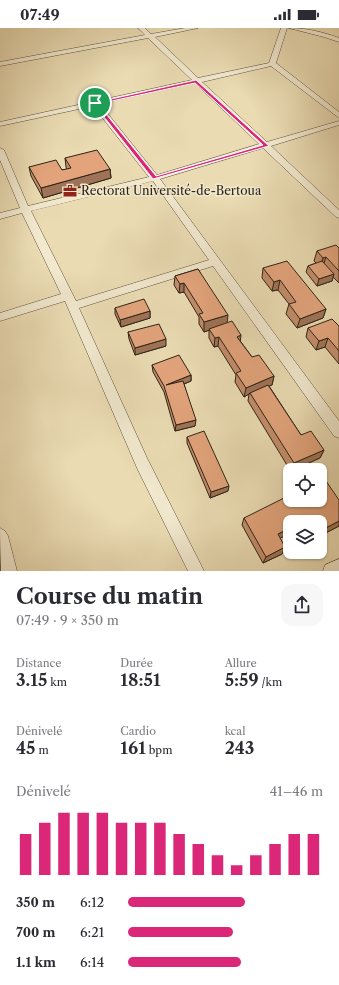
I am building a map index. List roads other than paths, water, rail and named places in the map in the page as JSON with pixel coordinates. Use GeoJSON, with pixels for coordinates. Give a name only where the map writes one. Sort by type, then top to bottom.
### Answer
{"type":"FeatureCollection","features":[{"type":"Feature","properties":{"kind":"street"},"geometry":{"type":"LineString","coordinates":[[141,28],[339,215]]}},
{"type":"Feature","properties":{"kind":"street"},"geometry":{"type":"LineString","coordinates":[[0,64],[195,28]]}},
{"type":"Feature","properties":{"kind":"street"},"geometry":{"type":"LineString","coordinates":[[272,64],[284,28]]}},
{"type":"Feature","properties":{"kind":"street"},"geometry":{"type":"LineString","coordinates":[[292,28],[326,35],[339,40]]}},
{"type":"Feature","properties":{"kind":"street"},"geometry":{"type":"LineString","coordinates":[[0,124],[272,64]]}},
{"type":"Feature","properties":{"kind":"street"},"geometry":{"type":"LineString","coordinates":[[272,64],[339,116]]}},
{"type":"Feature","properties":{"kind":"street"},"geometry":{"type":"LineString","coordinates":[[95,103],[155,178],[339,432]]}},
{"type":"Feature","properties":{"kind":"street"},"geometry":{"type":"LineString","coordinates":[[0,216],[155,178],[267,146],[339,123]]}},
{"type":"Feature","properties":{"kind":"street"},"geometry":{"type":"LineString","coordinates":[[0,150],[25,209],[70,301],[142,463],[196,571]]}},
{"type":"Feature","properties":{"kind":"street"},"geometry":{"type":"LineString","coordinates":[[0,317],[70,301],[216,262]]}},
{"type":"Feature","properties":{"kind":"street"},"geometry":{"type":"LineString","coordinates":[[0,536],[9,571]]}},
{"type":"Feature","properties":{"kind":"street"},"geometry":{"type":"LineString","coordinates":[[331,571],[339,567]]}},
{"type":"Feature","properties":{"kind":"place","name":"Rectorat Université-de-Bertoua"},"geometry":{"type":"Point","coordinates":[70,191]}}]}
